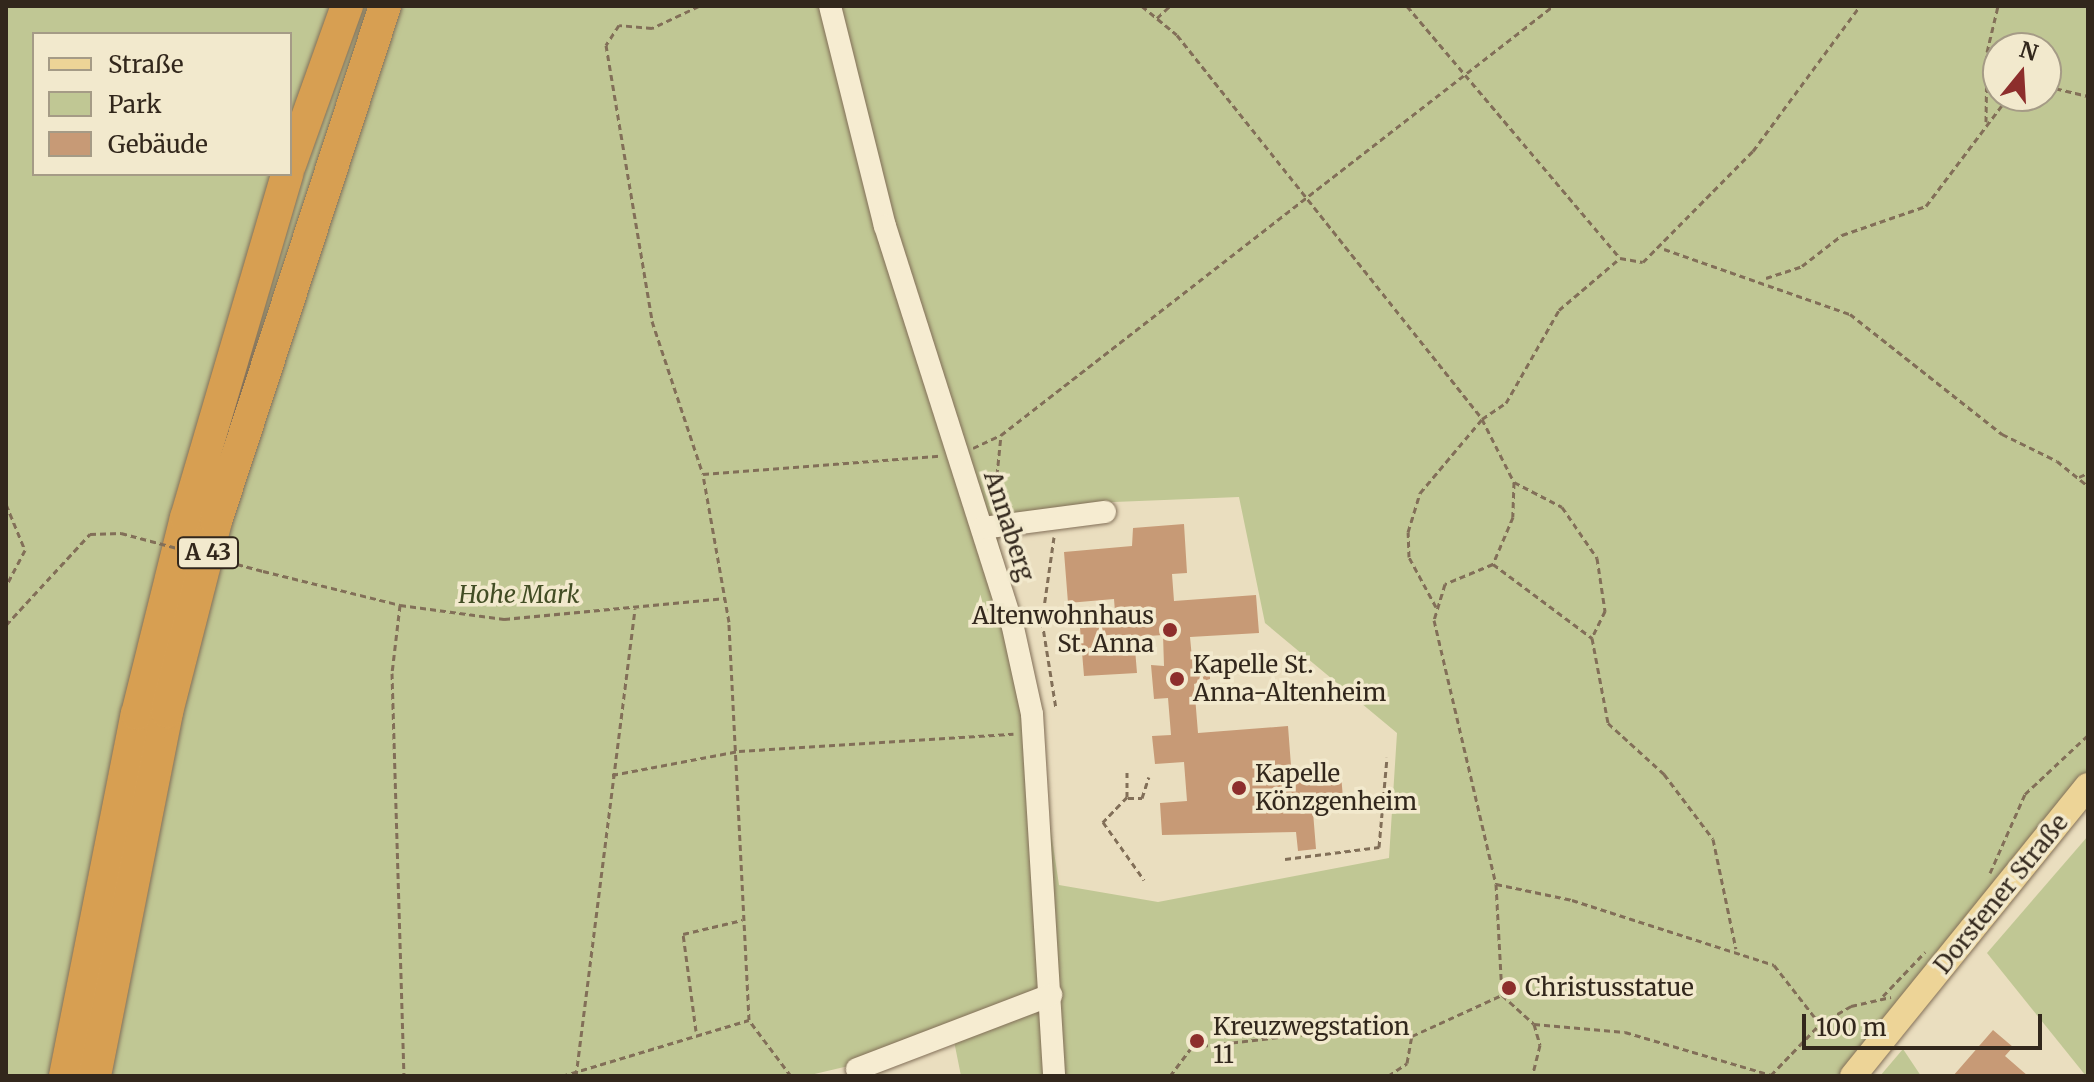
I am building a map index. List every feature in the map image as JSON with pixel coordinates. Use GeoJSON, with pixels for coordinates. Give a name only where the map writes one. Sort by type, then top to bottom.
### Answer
{"type":"FeatureCollection","features":[{"type":"Feature","properties":{"kind":"highway"},"geometry":{"type":"LineString","coordinates":[[292,159],[347,6]]}},
{"type":"Feature","properties":{"kind":"highway","name":"A 43"},"geometry":{"type":"LineString","coordinates":[[95,1076],[167,712],[216,521],[385,6]]}},
{"type":"Feature","properties":{"kind":"highway","name":"A 43"},"geometry":{"type":"LineString","coordinates":[[65,1076],[137,714],[186,518],[286,176]]}},
{"type":"Feature","properties":{"kind":"main road","name":"Dorstener Straße"},"geometry":{"type":"LineString","coordinates":[[1853,1076],[2088,786]]}},
{"type":"Feature","properties":{"kind":"street","name":"Annaberg"},"geometry":{"type":"LineString","coordinates":[[830,6],[885,226],[983,528],[1032,714],[1054,1076]]}},
{"type":"Feature","properties":{"kind":"street"},"geometry":{"type":"LineString","coordinates":[[983,528],[1105,512]]}},
{"type":"Feature","properties":{"kind":"street"},"geometry":{"type":"LineString","coordinates":[[857,1069],[1051,995]]}},
{"type":"Feature","properties":{"kind":"path"},"geometry":{"type":"LineString","coordinates":[[699,6],[652,28],[619,25],[606,45],[652,321],[703,474],[726,598],[739,751],[742,920],[749,1020],[791,1076]]}},
{"type":"Feature","properties":{"kind":"path"},"geometry":{"type":"LineString","coordinates":[[1142,6],[1157,18],[1302,201],[1482,419],[1514,482],[1513,517],[1493,564],[1445,584],[1434,620],[1496,884],[1502,995],[1534,1024],[1540,1045],[1532,1076]]}},
{"type":"Feature","properties":{"kind":"path"},"geometry":{"type":"LineString","coordinates":[[1157,18],[1170,6]]}},
{"type":"Feature","properties":{"kind":"path"},"geometry":{"type":"LineString","coordinates":[[1407,6],[1620,258],[1643,262],[1664,249],[1753,151],[1860,6]]}},
{"type":"Feature","properties":{"kind":"path"},"geometry":{"type":"LineString","coordinates":[[703,474],[960,455],[1001,435],[1467,77],[1553,6]]}},
{"type":"Feature","properties":{"kind":"path"},"geometry":{"type":"LineString","coordinates":[[1986,122],[1987,52],[1998,6]]}},
{"type":"Feature","properties":{"kind":"path"},"geometry":{"type":"LineString","coordinates":[[2062,90],[2088,96]]}},
{"type":"Feature","properties":{"kind":"path"},"geometry":{"type":"LineString","coordinates":[[1763,279],[1802,266],[1842,235],[1926,206],[1995,112]]}},
{"type":"Feature","properties":{"kind":"path"},"geometry":{"type":"LineString","coordinates":[[1664,249],[1763,279],[1850,314],[2002,434],[2079,477],[2088,486]]}},
{"type":"Feature","properties":{"kind":"path"},"geometry":{"type":"LineString","coordinates":[[1437,609],[1409,557],[1408,532],[1420,493],[1482,419],[1506,403],[1559,310],[1620,258]]}},
{"type":"Feature","properties":{"kind":"path"},"geometry":{"type":"LineString","coordinates":[[972,499],[997,475],[1001,435]]}},
{"type":"Feature","properties":{"kind":"path"},"geometry":{"type":"LineString","coordinates":[[2079,477],[2088,473]]}},
{"type":"Feature","properties":{"kind":"path"},"geometry":{"type":"LineString","coordinates":[[1514,482],[1562,507],[1597,558],[1605,611],[1592,638],[1608,723],[1664,774],[1713,839],[1736,949]]}},
{"type":"Feature","properties":{"kind":"path"},"geometry":{"type":"LineString","coordinates":[[6,504],[25,550],[6,586]]}},
{"type":"Feature","properties":{"kind":"path"},"geometry":{"type":"LineString","coordinates":[[1056,708],[1042,621],[1057,518]]}},
{"type":"Feature","properties":{"kind":"path"},"geometry":{"type":"LineString","coordinates":[[6,625],[90,534],[121,533],[400,605],[504,619],[726,598]]}},
{"type":"Feature","properties":{"kind":"path"},"geometry":{"type":"LineString","coordinates":[[1493,564],[1592,638]]}},
{"type":"Feature","properties":{"kind":"path"},"geometry":{"type":"LineString","coordinates":[[400,605],[392,673],[404,1076]]}},
{"type":"Feature","properties":{"kind":"path"},"geometry":{"type":"LineString","coordinates":[[576,1076],[635,609]]}},
{"type":"Feature","properties":{"kind":"path"},"geometry":{"type":"LineString","coordinates":[[612,775],[739,751],[1017,733],[1032,714]]}},
{"type":"Feature","properties":{"kind":"path"},"geometry":{"type":"LineString","coordinates":[[1988,878],[2025,794],[2088,735]]}},
{"type":"Feature","properties":{"kind":"path"},"geometry":{"type":"LineString","coordinates":[[1285,859],[1379,847],[1387,757]]}},
{"type":"Feature","properties":{"kind":"path"},"geometry":{"type":"LineString","coordinates":[[1127,772],[1127,797],[1103,822],[1144,880]]}},
{"type":"Feature","properties":{"kind":"path"},"geometry":{"type":"LineString","coordinates":[[1127,797],[1142,798],[1149,777]]}},
{"type":"Feature","properties":{"kind":"path"},"geometry":{"type":"LineString","coordinates":[[1496,884],[1736,949],[1774,965],[1820,1024]]}},
{"type":"Feature","properties":{"kind":"path"},"geometry":{"type":"LineString","coordinates":[[696,1031],[683,934],[742,920]]}},
{"type":"Feature","properties":{"kind":"path"},"geometry":{"type":"LineString","coordinates":[[1534,1024],[1625,1032],[1770,1076],[1820,1024],[1883,996],[1927,950]]}},
{"type":"Feature","properties":{"kind":"path"},"geometry":{"type":"LineString","coordinates":[[1170,1076],[1192,1047],[1324,1032],[1412,1036],[1502,995]]}},
{"type":"Feature","properties":{"kind":"path"},"geometry":{"type":"LineString","coordinates":[[1883,996],[1915,1000]]}},
{"type":"Feature","properties":{"kind":"path"},"geometry":{"type":"LineString","coordinates":[[562,1076],[696,1031],[749,1020]]}},
{"type":"Feature","properties":{"kind":"path"},"geometry":{"type":"LineString","coordinates":[[1388,1076],[1407,1063],[1412,1036]]}},
{"type":"Feature","properties":{"kind":"green space","name":"Hohe Mark"},"geometry":{"type":"Polygon","coordinates":[[[6,6],[2088,6],[2088,786],[1853,1076],[961,1076],[951,1026],[857,1064],[806,1076],[6,1076],[6,6]],[[1239,497],[1089,503],[994,524],[1021,633],[1059,885],[1158,902],[1389,858],[1397,733],[1265,623],[1239,497]]]}},
{"type":"Feature","properties":{"kind":"green space"},"geometry":{"type":"Polygon","coordinates":[[[2088,836],[2088,1076],[2086,1076],[1987,953],[2088,836]]]}},
{"type":"Feature","properties":{"kind":"green space"},"geometry":{"type":"Polygon","coordinates":[[[1903,1049],[1921,1076],[1880,1076],[1903,1049]]]}},
{"type":"Feature","properties":{"kind":"building"},"geometry":{"type":"Polygon","coordinates":[[[1184,524],[1187,573],[1172,574],[1174,601],[1256,595],[1259,633],[1190,637],[1193,669],[1210,672],[1210,679],[1194,684],[1198,733],[1288,726],[1292,779],[1341,775],[1344,809],[1313,812],[1316,849],[1298,851],[1296,832],[1162,835],[1160,803],[1187,801],[1184,762],[1155,764],[1152,736],[1171,735],[1168,698],[1154,699],[1151,665],[1164,666],[1163,635],[1134,637],[1137,673],[1084,676],[1080,628],[1116,625],[1114,599],[1068,603],[1064,552],[1132,546],[1133,528],[1184,524]]]}},
{"type":"Feature","properties":{"kind":"building"},"geometry":{"type":"Polygon","coordinates":[[[1993,1030],[2013,1047],[2005,1056],[2028,1076],[1953,1076],[1993,1030]]]}},
{"type":"Feature","properties":{"kind":"place","name":"Altenwohnhaus St. Anna"},"geometry":{"type":"Point","coordinates":[1170,630]}},
{"type":"Feature","properties":{"kind":"place","name":"Kapelle St. Anna-Altenheim"},"geometry":{"type":"Point","coordinates":[1177,679]}},
{"type":"Feature","properties":{"kind":"place","name":"Kapelle Könzgenheim"},"geometry":{"type":"Point","coordinates":[1239,788]}},
{"type":"Feature","properties":{"kind":"place","name":"Christusstatue"},"geometry":{"type":"Point","coordinates":[1509,988]}},
{"type":"Feature","properties":{"kind":"place","name":"Kreuzwegstation 11"},"geometry":{"type":"Point","coordinates":[1197,1041]}}]}
